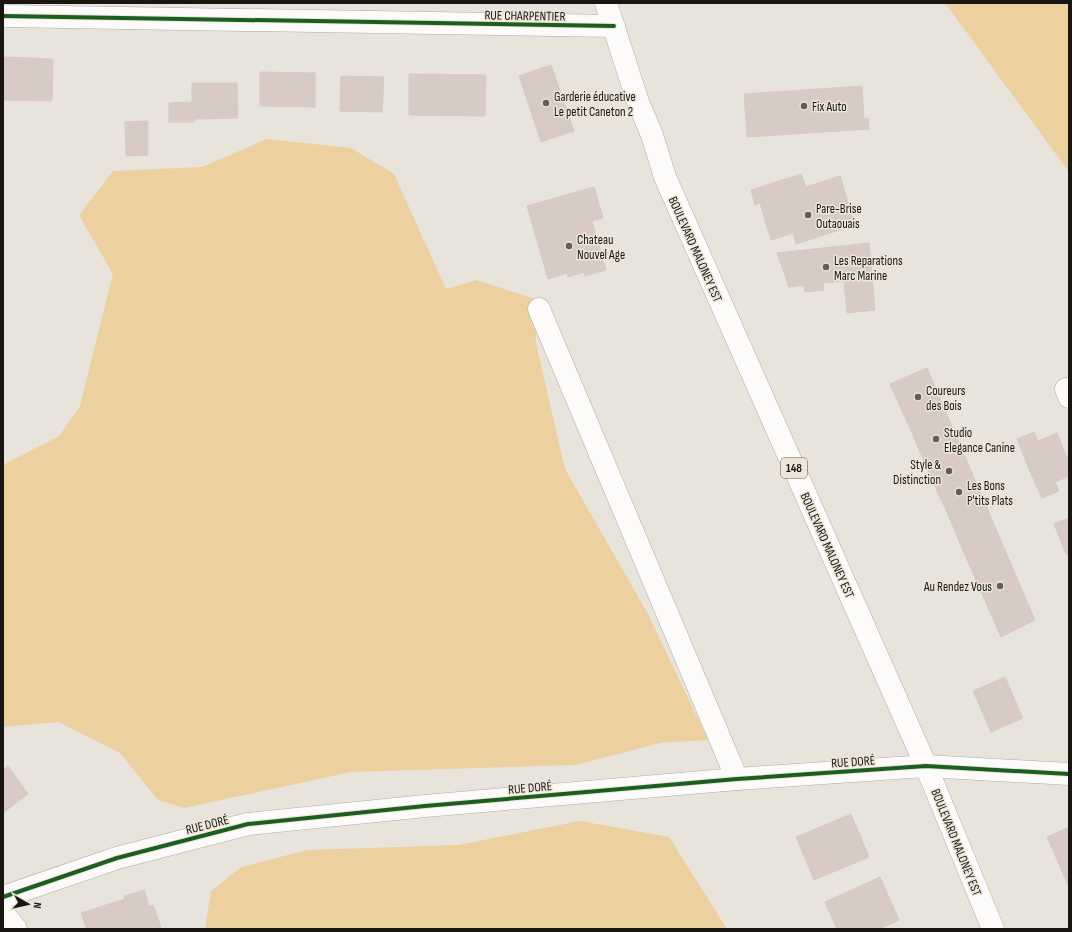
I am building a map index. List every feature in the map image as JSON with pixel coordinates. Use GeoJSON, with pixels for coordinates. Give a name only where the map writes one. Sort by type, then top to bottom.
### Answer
{"type":"FeatureCollection","features":[{"type":"Feature","properties":{"kind":"street","name":"BOULEVARD MALONEY EST"},"geometry":{"type":"LineString","coordinates":[[606,3],[638,102],[652,135],[665,177],[926,766],[993,929]]}},
{"type":"Feature","properties":{"kind":"street","name":"RUE CHARPENTIER"},"geometry":{"type":"LineString","coordinates":[[3,16],[614,26]]}},
{"type":"Feature","properties":{"kind":"street"},"geometry":{"type":"LineString","coordinates":[[539,309],[737,778]]}},
{"type":"Feature","properties":{"kind":"street","name":"RUE DORÉ"},"geometry":{"type":"LineString","coordinates":[[3,897],[117,858],[248,824],[425,806],[737,778],[926,766],[1069,774]]}},
{"type":"Feature","properties":{"kind":"street"},"geometry":{"type":"LineString","coordinates":[[3,913],[16,929]]}},
{"type":"Feature","properties":{"kind":"shaded area"},"geometry":{"type":"Polygon","coordinates":[[[945,3],[1069,3],[1069,172],[945,3]]]}},
{"type":"Feature","properties":{"kind":"shaded area"},"geometry":{"type":"Polygon","coordinates":[[[267,139],[351,148],[394,174],[446,289],[477,280],[535,299],[536,343],[565,469],[648,614],[708,740],[660,743],[576,765],[351,772],[184,808],[158,800],[120,753],[58,722],[3,727],[3,465],[59,436],[80,406],[113,274],[79,215],[113,171],[202,167],[267,139]]]}},
{"type":"Feature","properties":{"kind":"shaded area"},"geometry":{"type":"Polygon","coordinates":[[[580,821],[669,837],[727,929],[205,929],[211,891],[241,867],[307,850],[458,845],[580,821]]]}},
{"type":"Feature","properties":{"kind":"building"},"geometry":{"type":"Polygon","coordinates":[[[4,57],[53,59],[52,101],[3,100],[4,57]]]}},
{"type":"Feature","properties":{"kind":"building","name":"Garderie éducative Le petit Caneton 2"},"geometry":{"type":"Polygon","coordinates":[[[551,65],[574,131],[541,142],[519,76],[551,65]]]}},
{"type":"Feature","properties":{"kind":"building"},"geometry":{"type":"Polygon","coordinates":[[[260,72],[315,73],[315,107],[260,106],[260,72]]]}},
{"type":"Feature","properties":{"kind":"building"},"geometry":{"type":"Polygon","coordinates":[[[409,74],[486,75],[485,116],[409,115],[409,74]]]}},
{"type":"Feature","properties":{"kind":"building"},"geometry":{"type":"Polygon","coordinates":[[[341,76],[384,77],[382,112],[340,111],[341,76]]]}},
{"type":"Feature","properties":{"kind":"building"},"geometry":{"type":"Polygon","coordinates":[[[192,83],[237,83],[238,118],[195,119],[195,122],[169,122],[169,103],[192,102],[192,83]]]}},
{"type":"Feature","properties":{"kind":"building","name":"Fix Auto"},"geometry":{"type":"Polygon","coordinates":[[[862,86],[864,119],[868,118],[869,129],[747,137],[744,94],[862,86]]]}},
{"type":"Feature","properties":{"kind":"building"},"geometry":{"type":"Polygon","coordinates":[[[148,121],[148,155],[126,156],[125,122],[148,121]]]}},
{"type":"Feature","properties":{"kind":"building","name":"Pare-Brise Outaouais"},"geometry":{"type":"Polygon","coordinates":[[[801,174],[806,187],[840,176],[855,225],[796,244],[793,233],[771,240],[760,203],[755,205],[751,190],[801,174]]]}},
{"type":"Feature","properties":{"kind":"building","name":"Chateau Nouvel Age"},"geometry":{"type":"Polygon","coordinates":[[[594,187],[603,218],[592,221],[606,270],[585,276],[584,272],[568,277],[567,273],[548,279],[527,206],[594,187]]]}},
{"type":"Feature","properties":{"kind":"building","name":"Les Reparations Marc Marine"},"geometry":{"type":"Polygon","coordinates":[[[869,243],[875,310],[847,313],[844,281],[823,283],[824,290],[805,292],[804,285],[789,287],[777,253],[869,243]]]}},
{"type":"Feature","properties":{"kind":"building","name":"Coureurs des Bois"},"geometry":{"type":"Polygon","coordinates":[[[927,368],[945,410],[909,426],[890,384],[927,368]]]}},
{"type":"Feature","properties":{"kind":"building","name":"Studio Elegance Canine"},"geometry":{"type":"Polygon","coordinates":[[[945,410],[963,452],[927,468],[909,426],[945,410]]]}},
{"type":"Feature","properties":{"kind":"building"},"geometry":{"type":"Polygon","coordinates":[[[1034,432],[1038,441],[1057,433],[1065,453],[1029,469],[1017,439],[1034,432]]]}},
{"type":"Feature","properties":{"kind":"building","name":"Style & Distinction"},"geometry":{"type":"Polygon","coordinates":[[[963,452],[972,473],[936,489],[927,468],[963,452]]]}},
{"type":"Feature","properties":{"kind":"building"},"geometry":{"type":"Polygon","coordinates":[[[1065,453],[1069,462],[1069,476],[1055,482],[1059,491],[1042,498],[1029,469],[1065,453]]]}},
{"type":"Feature","properties":{"kind":"building","name":"Les Bons P'tits Plats"},"geometry":{"type":"Polygon","coordinates":[[[972,473],[981,494],[946,510],[936,489],[972,473]]]}},
{"type":"Feature","properties":{"kind":"building"},"geometry":{"type":"Polygon","coordinates":[[[981,494],[990,515],[955,531],[946,510],[981,494]]]}},
{"type":"Feature","properties":{"kind":"building"},"geometry":{"type":"Polygon","coordinates":[[[990,515],[999,536],[964,553],[955,531],[990,515]]]}},
{"type":"Feature","properties":{"kind":"building"},"geometry":{"type":"Polygon","coordinates":[[[1069,518],[1069,553],[1066,554],[1054,524],[1069,518]]]}},
{"type":"Feature","properties":{"kind":"building","name":"Au Rendez Vous"},"geometry":{"type":"Polygon","coordinates":[[[999,536],[1035,620],[1001,637],[964,553],[999,536]]]}},
{"type":"Feature","properties":{"kind":"building"},"geometry":{"type":"Polygon","coordinates":[[[1005,677],[1023,718],[991,732],[973,691],[1005,677]]]}},
{"type":"Feature","properties":{"kind":"building"},"geometry":{"type":"Polygon","coordinates":[[[8,766],[28,794],[3,813],[3,770],[8,766]]]}},
{"type":"Feature","properties":{"kind":"building"},"geometry":{"type":"Polygon","coordinates":[[[851,814],[869,857],[814,880],[796,837],[851,814]]]}},
{"type":"Feature","properties":{"kind":"building"},"geometry":{"type":"Polygon","coordinates":[[[1069,827],[1069,887],[1047,837],[1069,827]]]}},
{"type":"Feature","properties":{"kind":"building"},"geometry":{"type":"Polygon","coordinates":[[[880,877],[899,920],[879,929],[837,929],[825,902],[880,877]]]}},
{"type":"Feature","properties":{"kind":"building"},"geometry":{"type":"Polygon","coordinates":[[[144,890],[149,907],[153,905],[161,927],[155,929],[87,929],[81,913],[125,899],[124,896],[144,890]]]}},
{"type":"Feature","properties":{"kind":"cycle path"},"geometry":{"type":"LineString","coordinates":[[3,16],[614,26]]}},
{"type":"Feature","properties":{"kind":"cycle path"},"geometry":{"type":"LineString","coordinates":[[3,897],[117,858],[248,824],[425,806],[737,779],[926,766],[1069,774]]}},
{"type":"Feature","properties":{"kind":"place","name":"Garderie éducative Le petit Caneton 2"},"geometry":{"type":"Point","coordinates":[546,103]}},
{"type":"Feature","properties":{"kind":"place","name":"Fix Auto"},"geometry":{"type":"Point","coordinates":[804,106]}},
{"type":"Feature","properties":{"kind":"place","name":"Pare-Brise Outaouais"},"geometry":{"type":"Point","coordinates":[808,215]}},
{"type":"Feature","properties":{"kind":"place","name":"Chateau Nouvel Age"},"geometry":{"type":"Point","coordinates":[569,246]}},
{"type":"Feature","properties":{"kind":"place","name":"Les Reparations Marc Marine"},"geometry":{"type":"Point","coordinates":[826,267]}},
{"type":"Feature","properties":{"kind":"place","name":"Coureurs des Bois"},"geometry":{"type":"Point","coordinates":[918,397]}},
{"type":"Feature","properties":{"kind":"place","name":"Studio Elegance Canine"},"geometry":{"type":"Point","coordinates":[936,439]}},
{"type":"Feature","properties":{"kind":"place","name":"Style & Distinction"},"geometry":{"type":"Point","coordinates":[949,471]}},
{"type":"Feature","properties":{"kind":"place","name":"Les Bons P'tits Plats"},"geometry":{"type":"Point","coordinates":[959,492]}},
{"type":"Feature","properties":{"kind":"place","name":"Au Rendez Vous"},"geometry":{"type":"Point","coordinates":[1000,586]}}]}
